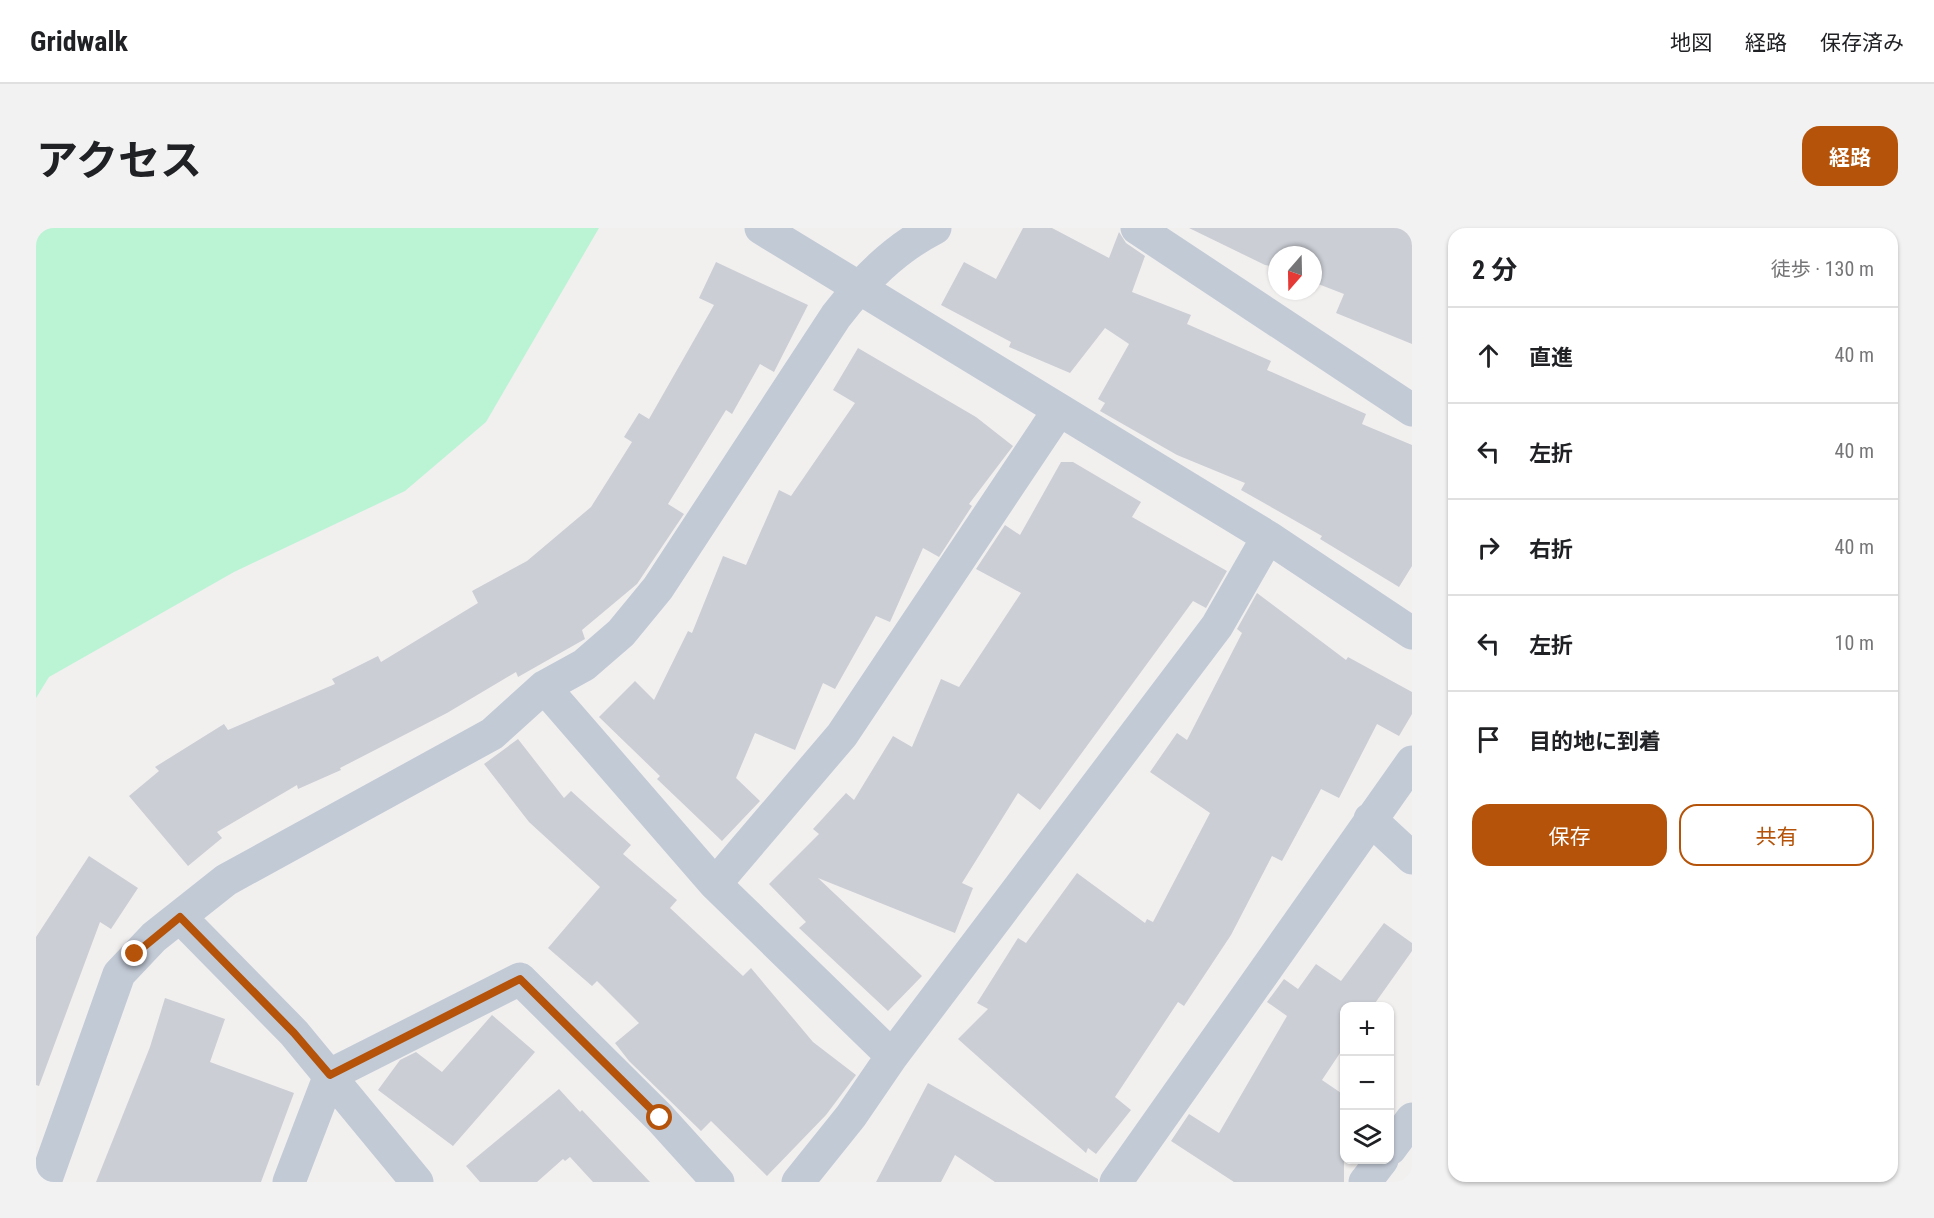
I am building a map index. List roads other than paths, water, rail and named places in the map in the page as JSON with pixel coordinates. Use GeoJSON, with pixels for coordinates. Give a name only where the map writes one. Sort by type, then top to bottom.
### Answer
{"type":"FeatureCollection","features":[{"type":"Feature","properties":{"kind":"street"},"geometry":{"type":"LineString","coordinates":[[761,228],[1268,537],[1412,633]]}},
{"type":"Feature","properties":{"kind":"street"},"geometry":{"type":"LineString","coordinates":[[45,1182],[118,975],[135,954],[226,880],[492,734],[544,687],[584,665],[621,633],[658,588],[836,316],[858,288],[884,262],[935,228]]}},
{"type":"Feature","properties":{"kind":"street"},"geometry":{"type":"LineString","coordinates":[[1137,228],[1412,410]]}},
{"type":"Feature","properties":{"kind":"street"},"geometry":{"type":"LineString","coordinates":[[716,884],[842,735],[1059,410]]}},
{"type":"Feature","properties":{"kind":"street"},"geometry":{"type":"LineString","coordinates":[[798,1182],[851,1116],[892,1056],[1217,627],[1268,537]]}},
{"type":"Feature","properties":{"kind":"street"},"geometry":{"type":"LineString","coordinates":[[544,687],[716,884],[892,1056]]}},
{"type":"Feature","properties":{"kind":"street"},"geometry":{"type":"LineString","coordinates":[[1116,1182],[1412,762]]}},
{"type":"Feature","properties":{"kind":"street"},"geometry":{"type":"LineString","coordinates":[[1370,819],[1412,858]]}},
{"type":"Feature","properties":{"kind":"street"},"geometry":{"type":"LineString","coordinates":[[180,917],[294,1033],[417,1182]]}},
{"type":"Feature","properties":{"kind":"street"},"geometry":{"type":"LineString","coordinates":[[289,1182],[330,1075],[520,979],[660,1118],[718,1182]]}},
{"type":"Feature","properties":{"kind":"street"},"geometry":{"type":"LineString","coordinates":[[1394,1142],[1412,1119]]}},
{"type":"Feature","properties":{"kind":"street"},"geometry":{"type":"LineString","coordinates":[[1365,1182],[1379,1164]]}}]}
